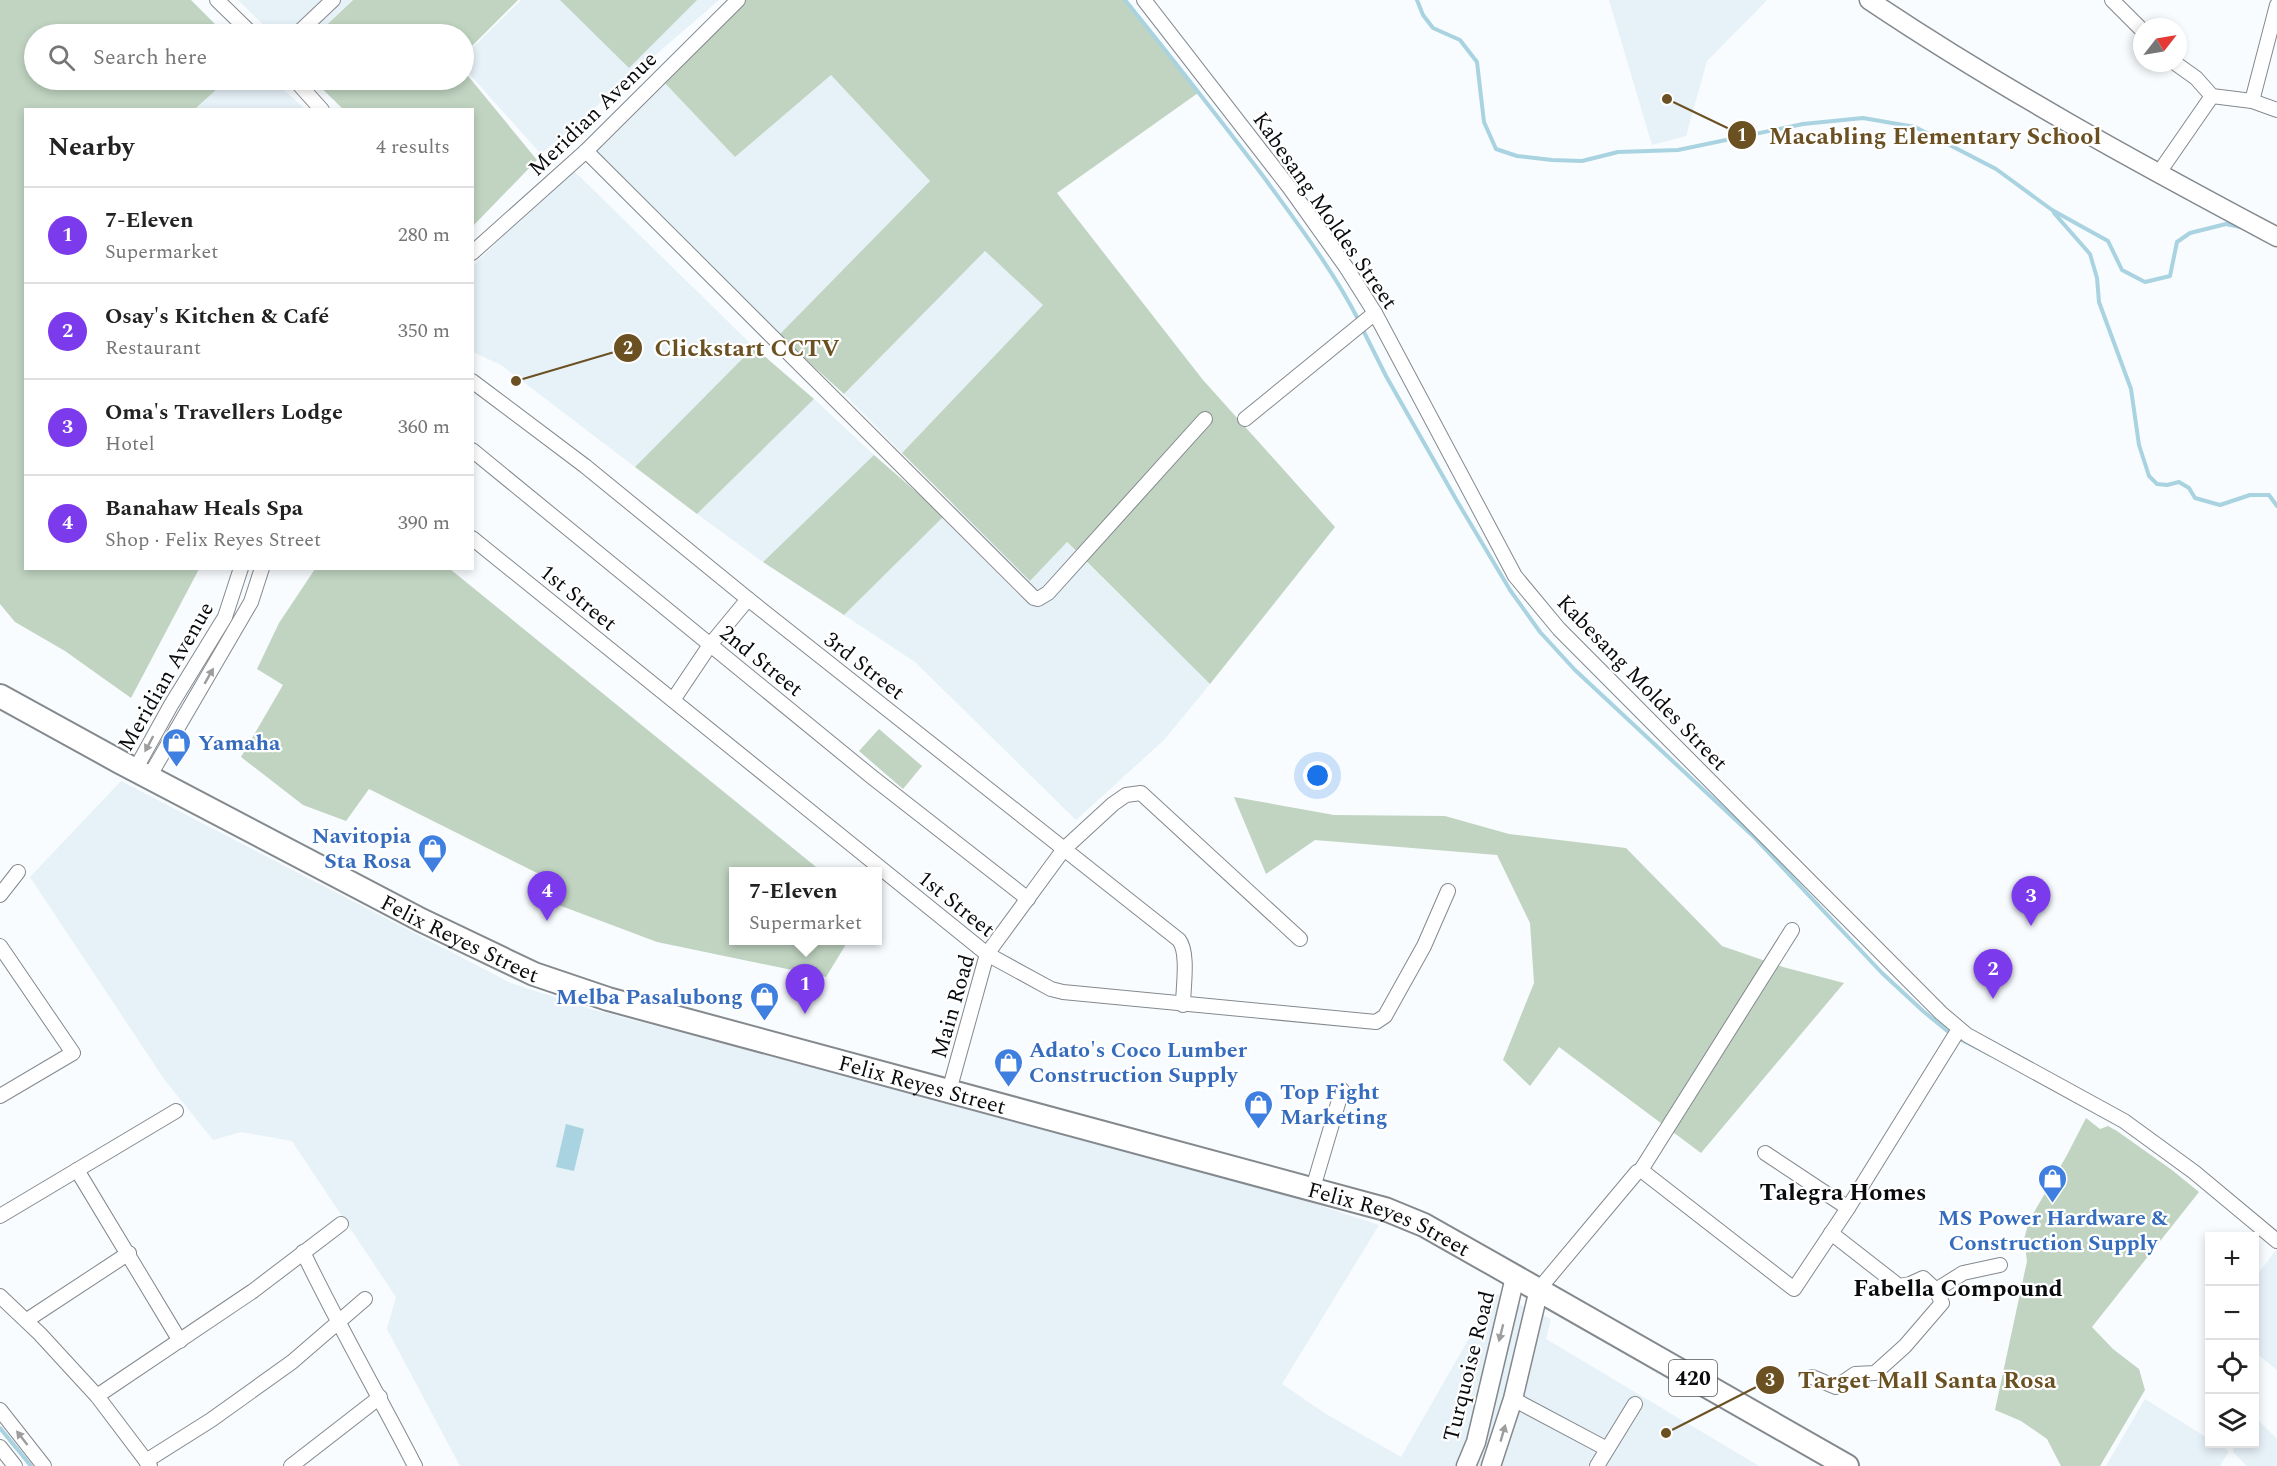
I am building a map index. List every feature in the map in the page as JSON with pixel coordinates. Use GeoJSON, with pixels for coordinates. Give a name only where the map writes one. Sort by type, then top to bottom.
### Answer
{"type":"FeatureCollection","features":[{"type":"Feature","properties":{"kind":"main road","name":"Felix Reyes Street"},"geometry":{"type":"LineString","coordinates":[[0,696],[421,920],[534,974],[608,999],[1313,1188],[1405,1217],[1424,1225],[1539,1289],[1847,1466]]}},
{"type":"Feature","properties":{"kind":"street"},"geometry":{"type":"LineString","coordinates":[[218,0],[242,24]]}},
{"type":"Feature","properties":{"kind":"street"},"geometry":{"type":"LineString","coordinates":[[308,24],[333,0]]}},
{"type":"Feature","properties":{"kind":"street","name":"Kabesang Moldes Street"},"geometry":{"type":"LineString","coordinates":[[1144,0],[1289,187],[1346,267],[1366,320],[1515,576],[1558,629],[1941,1013],[1956,1034],[1967,1035],[2124,1121],[2194,1172],[2277,1241]]}},
{"type":"Feature","properties":{"kind":"street"},"geometry":{"type":"LineString","coordinates":[[1869,0],[1935,45],[2158,174],[2277,237]]}},
{"type":"Feature","properties":{"kind":"street"},"geometry":{"type":"LineString","coordinates":[[2112,0],[2133,21]]}},
{"type":"Feature","properties":{"kind":"street"},"geometry":{"type":"LineString","coordinates":[[2252,101],[2277,3],[2271,0]]}},
{"type":"Feature","properties":{"kind":"street","name":"Meridian Avenue"},"geometry":{"type":"LineString","coordinates":[[474,251],[586,151],[735,1]]}},
{"type":"Feature","properties":{"kind":"street"},"geometry":{"type":"LineString","coordinates":[[2187,72],[2212,96],[2252,101],[2277,110]]}},
{"type":"Feature","properties":{"kind":"street"},"geometry":{"type":"LineString","coordinates":[[304,90],[320,108]]}},
{"type":"Feature","properties":{"kind":"street"},"geometry":{"type":"LineString","coordinates":[[2158,174],[2212,96]]}},
{"type":"Feature","properties":{"kind":"street"},"geometry":{"type":"LineString","coordinates":[[586,151],[1034,598],[1038,599],[1048,593],[1205,419]]}},
{"type":"Feature","properties":{"kind":"street"},"geometry":{"type":"LineString","coordinates":[[1245,419],[1366,320]]}},
{"type":"Feature","properties":{"kind":"street","name":"3rd Street"},"geometry":{"type":"LineString","coordinates":[[474,383],[585,466],[748,599],[1179,940],[1183,946],[1184,957],[1183,1005]]}},
{"type":"Feature","properties":{"kind":"street","name":"2nd Street"},"geometry":{"type":"LineString","coordinates":[[474,452],[872,777],[1028,898]]}},
{"type":"Feature","properties":{"kind":"street","name":"1st Street"},"geometry":{"type":"LineString","coordinates":[[474,540],[880,867]]}},
{"type":"Feature","properties":{"kind":"street","name":"Meridian Avenue"},"geometry":{"type":"LineString","coordinates":[[142,773],[163,718],[225,617],[241,570]]}},
{"type":"Feature","properties":{"kind":"street","name":"Meridian Avenue"},"geometry":{"type":"LineString","coordinates":[[142,773],[251,602],[261,570]]}},
{"type":"Feature","properties":{"kind":"street"},"geometry":{"type":"LineString","coordinates":[[674,700],[710,645],[748,599]]}},
{"type":"Feature","properties":{"kind":"street","name":"Main Road"},"geometry":{"type":"LineString","coordinates":[[949,1090],[987,954],[1064,849],[1126,795],[1134,792],[1141,793],[1300,939]]}},
{"type":"Feature","properties":{"kind":"street","name":"1st Street"},"geometry":{"type":"LineString","coordinates":[[882,869],[987,954],[1051,989],[1183,1005],[1376,1022],[1381,1020],[1424,946],[1448,891]]}},
{"type":"Feature","properties":{"kind":"street"},"geometry":{"type":"LineString","coordinates":[[0,895],[18,872]]}},
{"type":"Feature","properties":{"kind":"street"},"geometry":{"type":"LineString","coordinates":[[1491,1466],[1519,1402],[1539,1289],[1641,1170],[1792,930]]}},
{"type":"Feature","properties":{"kind":"street"},"geometry":{"type":"LineString","coordinates":[[0,946],[72,1053],[0,1096]]}},
{"type":"Feature","properties":{"kind":"street"},"geometry":{"type":"LineString","coordinates":[[1641,1170],[1792,1289],[1848,1208],[1956,1034]]}},
{"type":"Feature","properties":{"kind":"street"},"geometry":{"type":"LineString","coordinates":[[1313,1188],[1342,1090]]}},
{"type":"Feature","properties":{"kind":"street"},"geometry":{"type":"LineString","coordinates":[[0,1216],[176,1111]]}},
{"type":"Feature","properties":{"kind":"street"},"geometry":{"type":"LineString","coordinates":[[1765,1153],[1848,1208]]}},
{"type":"Feature","properties":{"kind":"street"},"geometry":{"type":"LineString","coordinates":[[77,1170],[129,1252],[180,1341]]}},
{"type":"Feature","properties":{"kind":"street"},"geometry":{"type":"LineString","coordinates":[[97,1396],[254,1291],[341,1224]]}},
{"type":"Feature","properties":{"kind":"street"},"geometry":{"type":"LineString","coordinates":[[1812,1377],[1836,1387],[1855,1374],[1875,1373],[1905,1346],[1942,1303],[1936,1290],[1923,1278],[1899,1286],[1831,1233]]}},
{"type":"Feature","properties":{"kind":"street"},"geometry":{"type":"LineString","coordinates":[[27,1320],[129,1252]]}},
{"type":"Feature","properties":{"kind":"street"},"geometry":{"type":"LineString","coordinates":[[303,1252],[338,1323],[380,1397],[415,1466]]}},
{"type":"Feature","properties":{"kind":"street"},"geometry":{"type":"LineString","coordinates":[[1936,1290],[1963,1274],[2000,1265]]}},
{"type":"Feature","properties":{"kind":"street","name":"Turquoise Road"},"geometry":{"type":"LineString","coordinates":[[1466,1466],[1476,1442],[1515,1276]]}},
{"type":"Feature","properties":{"kind":"street"},"geometry":{"type":"LineString","coordinates":[[0,1296],[27,1320],[97,1396],[148,1463],[292,1362],[365,1299]]}},
{"type":"Feature","properties":{"kind":"street"},"geometry":{"type":"LineString","coordinates":[[291,1466],[380,1397]]}},
{"type":"Feature","properties":{"kind":"street"},"geometry":{"type":"LineString","coordinates":[[1519,1402],[1607,1449]]}},
{"type":"Feature","properties":{"kind":"street"},"geometry":{"type":"LineString","coordinates":[[1597,1466],[1635,1404]]}},
{"type":"Feature","properties":{"kind":"street"},"geometry":{"type":"LineString","coordinates":[[0,1410],[44,1466]]}},
{"type":"Feature","properties":{"kind":"street"},"geometry":{"type":"LineString","coordinates":[[0,1447],[15,1466]]}},
{"type":"Feature","properties":{"kind":"shaded area"},"geometry":{"type":"Polygon","coordinates":[[[238,0],[352,0],[327,24],[263,24],[238,0]]]}},
{"type":"Feature","properties":{"kind":"shaded area"},"geometry":{"type":"Polygon","coordinates":[[[521,0],[719,0],[541,154],[474,79],[474,46],[521,0]]]}},
{"type":"Feature","properties":{"kind":"shaded area"},"geometry":{"type":"Polygon","coordinates":[[[1609,0],[1767,0],[1707,61],[1686,136],[1652,145],[1609,0]]]}},
{"type":"Feature","properties":{"kind":"shaded area"},"geometry":{"type":"Polygon","coordinates":[[[831,75],[930,181],[779,335],[589,150],[662,80],[735,157],[831,75]]]}},
{"type":"Feature","properties":{"kind":"shaded area"},"geometry":{"type":"Polygon","coordinates":[[[216,90],[284,90],[304,108],[197,108],[216,90]]]}},
{"type":"Feature","properties":{"kind":"shaded area"},"geometry":{"type":"Polygon","coordinates":[[[571,168],[754,347],[635,467],[501,365],[474,352],[474,265],[571,168]]]}},
{"type":"Feature","properties":{"kind":"shaded area"},"geometry":{"type":"Polygon","coordinates":[[[985,251],[1043,305],[902,453],[844,394],[985,251]]]}},
{"type":"Feature","properties":{"kind":"shaded area"},"geometry":{"type":"Polygon","coordinates":[[[814,399],[874,455],[763,562],[697,514],[814,399]]]}},
{"type":"Feature","properties":{"kind":"shaded area"},"geometry":{"type":"Polygon","coordinates":[[[955,505],[1030,581],[1066,542],[1210,684],[1164,740],[1076,820],[915,662],[844,615],[955,505]]]}},
{"type":"Feature","properties":{"kind":"shaded area"},"geometry":{"type":"Polygon","coordinates":[[[121,781],[511,983],[591,1009],[1267,1188],[1379,1225],[1282,1384],[1326,1414],[1401,1457],[1495,1293],[1551,1319],[1546,1339],[1759,1466],[460,1466],[387,1329],[396,1297],[292,1141],[241,1132],[213,1140],[164,1079],[30,877],[121,781]]]}},
{"type":"Feature","properties":{"kind":"shaded area"},"geometry":{"type":"Polygon","coordinates":[[[2277,1249],[2277,1370],[2259,1355],[2259,1272],[2277,1249]]]}},
{"type":"Feature","properties":{"kind":"shaded area"},"geometry":{"type":"Polygon","coordinates":[[[2145,1399],[2205,1436],[2205,1448],[2224,1448],[2229,1451],[2220,1466],[2106,1466],[2145,1399]]]}},
{"type":"Feature","properties":{"kind":"shaded area"},"geometry":{"type":"Polygon","coordinates":[[[2259,1421],[2277,1439],[2277,1466],[2247,1466],[2233,1452],[2234,1448],[2259,1448],[2259,1421]]]}},
{"type":"Feature","properties":{"kind":"green space"},"geometry":{"type":"Polygon","coordinates":[[[0,0],[191,0],[215,24],[24,24],[24,90],[216,90],[196,108],[24,108],[24,570],[198,570],[131,698],[65,651],[15,622],[0,604],[0,0]]]}},
{"type":"Feature","properties":{"kind":"green space"},"geometry":{"type":"Polygon","coordinates":[[[353,0],[518,0],[474,44],[474,24],[328,24],[353,0]]]}},
{"type":"Feature","properties":{"kind":"green space"},"geometry":{"type":"Polygon","coordinates":[[[560,0],[697,0],[629,68],[560,0]]]}},
{"type":"Feature","properties":{"kind":"green space"},"geometry":{"type":"Polygon","coordinates":[[[742,0],[1125,0],[1198,93],[1057,193],[1203,380],[1335,527],[1210,684],[1067,542],[1030,581],[902,453],[1043,305],[985,251],[844,394],[779,335],[930,181],[831,75],[735,157],[662,80],[742,0]]]}},
{"type":"Feature","properties":{"kind":"green space"},"geometry":{"type":"Polygon","coordinates":[[[474,83],[537,160],[474,225],[474,108],[342,108],[323,90],[474,90],[474,83]]]}},
{"type":"Feature","properties":{"kind":"green space"},"geometry":{"type":"Polygon","coordinates":[[[754,347],[814,399],[697,514],[635,467],[754,347]]]}},
{"type":"Feature","properties":{"kind":"green space"},"geometry":{"type":"Polygon","coordinates":[[[874,455],[944,516],[844,615],[763,562],[874,455]]]}},
{"type":"Feature","properties":{"kind":"green space"},"geometry":{"type":"Polygon","coordinates":[[[314,570],[451,570],[816,867],[729,867],[729,945],[846,945],[826,977],[657,942],[532,895],[539,874],[369,789],[346,821],[303,805],[241,757],[283,685],[257,669],[279,623],[314,570]]]}},
{"type":"Feature","properties":{"kind":"green space"},"geometry":{"type":"Polygon","coordinates":[[[879,729],[922,766],[903,789],[859,751],[879,729]]]}},
{"type":"Feature","properties":{"kind":"green space"},"geometry":{"type":"Polygon","coordinates":[[[1234,797],[1334,815],[1445,816],[1509,834],[1626,848],[1722,946],[1783,967],[1844,983],[1701,1153],[1559,1047],[1530,1086],[1503,1060],[1534,983],[1530,923],[1497,855],[1315,840],[1266,874],[1234,797]]]}},
{"type":"Feature","properties":{"kind":"green space"},"geometry":{"type":"Polygon","coordinates":[[[2086,1118],[2100,1129],[2108,1126],[2117,1131],[2199,1192],[2092,1327],[2113,1349],[2139,1369],[2145,1390],[2100,1466],[2061,1466],[2047,1439],[2021,1421],[1995,1410],[2027,1261],[2024,1239],[2029,1221],[2086,1118]]]}},
{"type":"Feature","properties":{"kind":"water"},"geometry":{"type":"Polygon","coordinates":[[[566,1124],[584,1129],[574,1171],[556,1167],[566,1124]]]}},
{"type":"Feature","properties":{"kind":"waterway"},"geometry":{"type":"LineString","coordinates":[[1125,0],[1263,176],[1326,265],[1359,321]]}},
{"type":"Feature","properties":{"kind":"waterway"},"geometry":{"type":"LineString","coordinates":[[1417,0],[1423,15],[1433,28],[1460,40],[1477,62],[1484,122],[1496,149],[1517,156],[1582,161],[1618,152],[1678,150],[1803,124],[1863,118],[1915,127],[1996,169],[2052,210],[2108,241],[2122,270],[2145,282],[2170,276],[2177,242],[2190,233],[2226,224],[2245,228]]}},
{"type":"Feature","properties":{"kind":"waterway"},"geometry":{"type":"LineString","coordinates":[[2054,213],[2090,254],[2097,278],[2099,302],[2131,389],[2139,445],[2149,476],[2157,484],[2167,485],[2179,482],[2189,488],[2195,498],[2220,505],[2250,495],[2269,495],[2277,506]]}},
{"type":"Feature","properties":{"kind":"waterway"},"geometry":{"type":"LineString","coordinates":[[1362,328],[1386,376],[1457,501],[1510,590],[1540,632],[1575,670],[1753,836],[1882,973],[1951,1034]]}},
{"type":"Feature","properties":{"kind":"waterway"},"geometry":{"type":"LineString","coordinates":[[1958,1038],[1991,1055]]}},
{"type":"Feature","properties":{"kind":"waterway"},"geometry":{"type":"LineString","coordinates":[[0,1428],[31,1466]]}},
{"type":"Feature","properties":{"kind":"place","name":"Macabling Elementary School"},"geometry":{"type":"Point","coordinates":[1667,99]}},
{"type":"Feature","properties":{"kind":"place","name":"Clickstart CCTV"},"geometry":{"type":"Point","coordinates":[516,381]}},
{"type":"Feature","properties":{"kind":"place","name":"Yamaha"},"geometry":{"type":"Point","coordinates":[177,768]}},
{"type":"Feature","properties":{"kind":"place","name":"Navitopia Sta Rosa"},"geometry":{"type":"Point","coordinates":[432,874]}},
{"type":"Feature","properties":{"kind":"place","name":"Banahaw Heals Spa"},"geometry":{"type":"Point","coordinates":[547,921]}},
{"type":"Feature","properties":{"kind":"place","name":"Oma's Travellers Lodge"},"geometry":{"type":"Point","coordinates":[2031,926]}},
{"type":"Feature","properties":{"kind":"place","name":"Osay's Kitchen & Café"},"geometry":{"type":"Point","coordinates":[1993,999]}},
{"type":"Feature","properties":{"kind":"place","name":"7-Eleven"},"geometry":{"type":"Point","coordinates":[805,1014]}},
{"type":"Feature","properties":{"kind":"place","name":"Melba Pasalubong"},"geometry":{"type":"Point","coordinates":[764,1022]}},
{"type":"Feature","properties":{"kind":"place","name":"Adato's Coco Lumber Construction Supply"},"geometry":{"type":"Point","coordinates":[1008,1088]}},
{"type":"Feature","properties":{"kind":"place","name":"Top Fight Marketing"},"geometry":{"type":"Point","coordinates":[1259,1130]}},
{"type":"Feature","properties":{"kind":"place","name":"MS Power Hardware & Construction Supply"},"geometry":{"type":"Point","coordinates":[2053,1204]}},
{"type":"Feature","properties":{"kind":"place","name":"Target Mall Santa Rosa"},"geometry":{"type":"Point","coordinates":[1666,1433]}},
{"type":"Feature","properties":{"kind":"district","name":"Talegra Homes"},"geometry":{"type":"Point","coordinates":[1843,1192]}},
{"type":"Feature","properties":{"kind":"district","name":"Fabella Compound"},"geometry":{"type":"Point","coordinates":[1958,1288]}}]}
